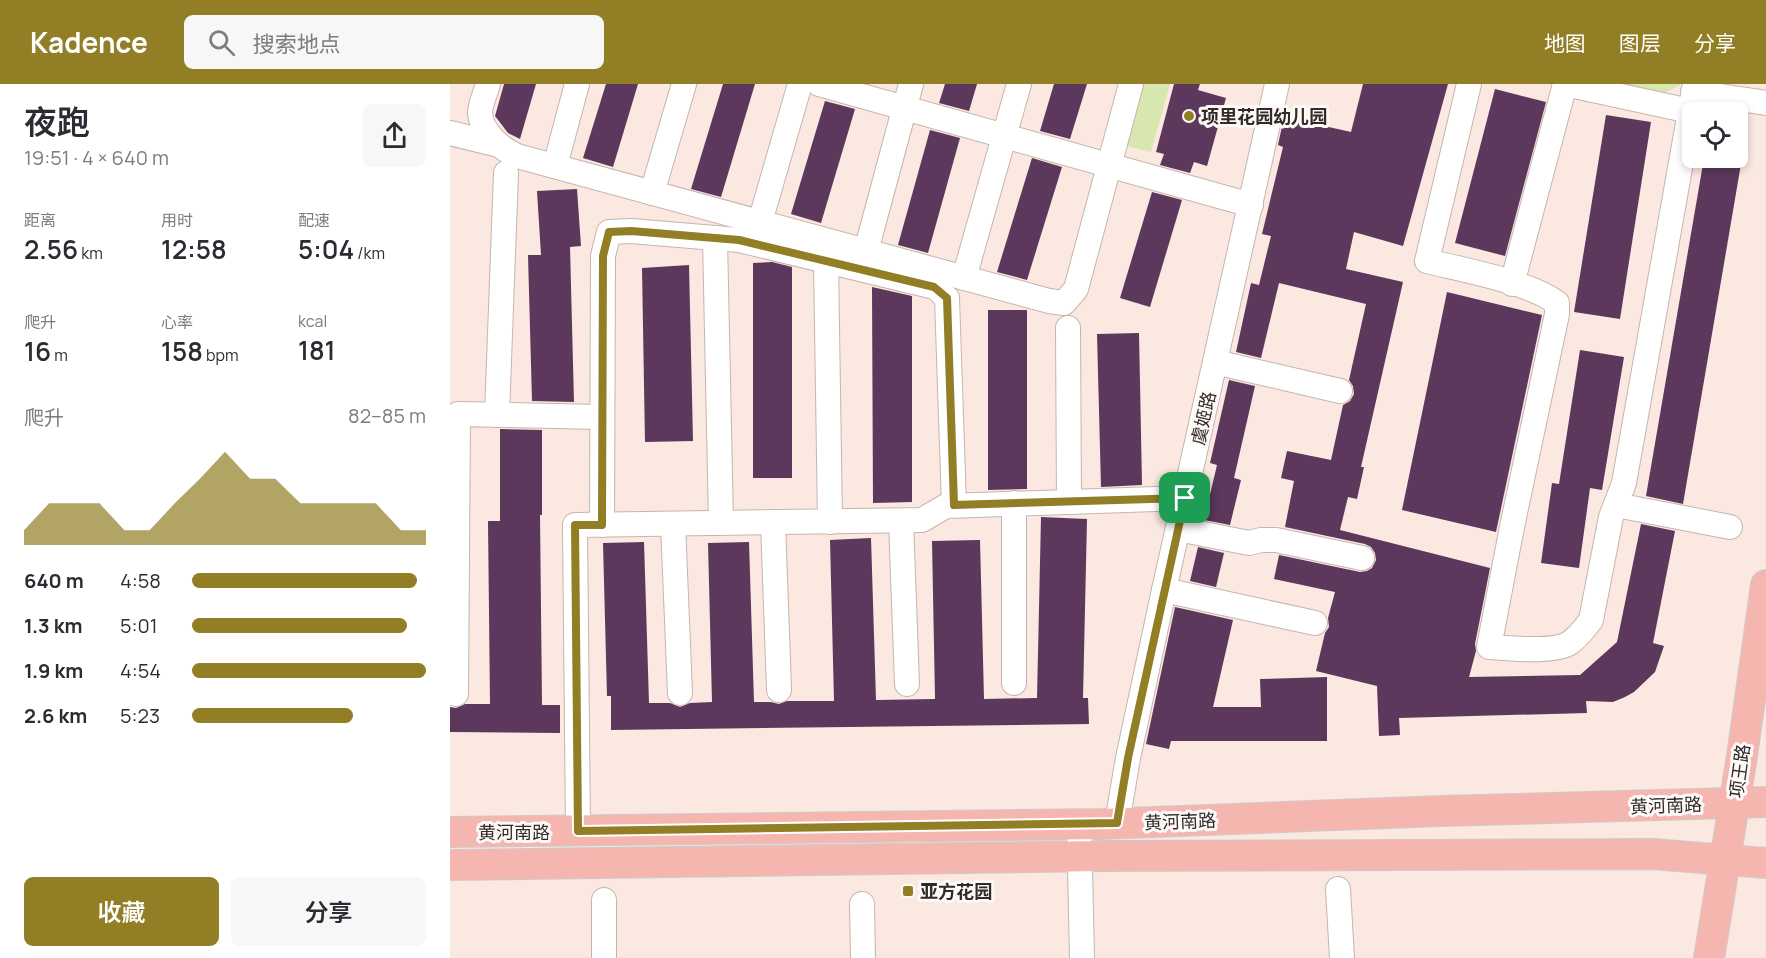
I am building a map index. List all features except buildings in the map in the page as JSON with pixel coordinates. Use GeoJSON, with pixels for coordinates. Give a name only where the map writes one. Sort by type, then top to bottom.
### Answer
{"type":"FeatureCollection","features":[{"type":"Feature","properties":{"kind":"main road","name":"项王路"},"geometry":{"type":"LineString","coordinates":[[1709,958],[1724,859],[1760,665],[1766,585]]}},
{"type":"Feature","properties":{"kind":"main road","name":"黄河南路"},"geometry":{"type":"LineString","coordinates":[[450,832],[1117,823],[1430,811],[1766,802]]}},
{"type":"Feature","properties":{"kind":"main road","name":"黄河南路"},"geometry":{"type":"LineString","coordinates":[[450,865],[1652,854],[1766,863]]}},
{"type":"Feature","properties":{"kind":"street"},"geometry":{"type":"LineString","coordinates":[[488,84],[480,113],[486,131],[504,150],[517,156],[964,278],[1064,303],[1076,290],[1131,84]]}},
{"type":"Feature","properties":{"kind":"street"},"geometry":{"type":"LineString","coordinates":[[555,166],[577,84]]}},
{"type":"Feature","properties":{"kind":"street"},"geometry":{"type":"LineString","coordinates":[[652,192],[684,84]]}},
{"type":"Feature","properties":{"kind":"street"},"geometry":{"type":"LineString","coordinates":[[760,222],[800,84]]}},
{"type":"Feature","properties":{"kind":"street"},"geometry":{"type":"LineString","coordinates":[[819,84],[1251,205]]}},
{"type":"Feature","properties":{"kind":"street"},"geometry":{"type":"LineString","coordinates":[[866,251],[911,84]]}},
{"type":"Feature","properties":{"kind":"street"},"geometry":{"type":"LineString","coordinates":[[964,278],[1019,84]]}},
{"type":"Feature","properties":{"kind":"street","name":"虞姬路"},"geometry":{"type":"LineString","coordinates":[[1117,823],[1128,758],[1164,590],[1277,84]]}},
{"type":"Feature","properties":{"kind":"street"},"geometry":{"type":"LineString","coordinates":[[1469,84],[1427,261],[1545,294],[1557,303],[1557,314],[1514,515],[1489,647],[1540,649],[1567,645],[1591,620],[1611,517],[1624,483],[1693,96]]}},
{"type":"Feature","properties":{"kind":"street"},"geometry":{"type":"LineString","coordinates":[[1512,284],[1565,84],[1766,103]]}},
{"type":"Feature","properties":{"kind":"street"},"geometry":{"type":"LineString","coordinates":[[450,133],[499,145]]}},
{"type":"Feature","properties":{"kind":"street"},"geometry":{"type":"LineString","coordinates":[[497,415],[506,173]]}},
{"type":"Feature","properties":{"kind":"street"},"geometry":{"type":"LineString","coordinates":[[602,525],[603,256],[609,232],[631,231],[739,240],[934,287],[947,298],[954,505]]}},
{"type":"Feature","properties":{"kind":"street"},"geometry":{"type":"LineString","coordinates":[[715,238],[721,523]]}},
{"type":"Feature","properties":{"kind":"street"},"geometry":{"type":"LineString","coordinates":[[826,261],[830,522]]}},
{"type":"Feature","properties":{"kind":"street"},"geometry":{"type":"LineString","coordinates":[[1068,328],[1070,502]]}},
{"type":"Feature","properties":{"kind":"street"},"geometry":{"type":"LineString","coordinates":[[1215,362],[1340,391]]}},
{"type":"Feature","properties":{"kind":"street"},"geometry":{"type":"LineString","coordinates":[[456,694],[458,414],[602,417]]}},
{"type":"Feature","properties":{"kind":"street"},"geometry":{"type":"LineString","coordinates":[[578,831],[575,525],[901,521],[922,520],[946,506],[954,505],[1185,498]]}},
{"type":"Feature","properties":{"kind":"street"},"geometry":{"type":"LineString","coordinates":[[1014,504],[1014,683]]}},
{"type":"Feature","properties":{"kind":"street"},"geometry":{"type":"LineString","coordinates":[[1616,505],[1730,527]]}},
{"type":"Feature","properties":{"kind":"street"},"geometry":{"type":"LineString","coordinates":[[901,521],[907,684]]}},
{"type":"Feature","properties":{"kind":"street"},"geometry":{"type":"LineString","coordinates":[[773,522],[779,690]]}},
{"type":"Feature","properties":{"kind":"street"},"geometry":{"type":"LineString","coordinates":[[673,524],[680,693]]}},
{"type":"Feature","properties":{"kind":"street"},"geometry":{"type":"LineString","coordinates":[[1178,529],[1242,542],[1276,540],[1362,558]]}},
{"type":"Feature","properties":{"kind":"street"},"geometry":{"type":"LineString","coordinates":[[1164,590],[1315,623]]}},
{"type":"Feature","properties":{"kind":"street"},"geometry":{"type":"LineString","coordinates":[[1079,823],[1082,958]]}},
{"type":"Feature","properties":{"kind":"street"},"geometry":{"type":"LineString","coordinates":[[1338,889],[1342,958]]}},
{"type":"Feature","properties":{"kind":"street"},"geometry":{"type":"LineString","coordinates":[[604,900],[604,958]]}},
{"type":"Feature","properties":{"kind":"street"},"geometry":{"type":"LineString","coordinates":[[861,904],[863,958]]}},
{"type":"Feature","properties":{"kind":"green space"},"geometry":{"type":"Polygon","coordinates":[[[1139,84],[1170,84],[1151,152],[1123,145],[1139,84]]]}},
{"type":"Feature","properties":{"kind":"green space"},"geometry":{"type":"Polygon","coordinates":[[[1609,84],[1682,84],[1660,95],[1609,84]]]}},
{"type":"Feature","properties":{"kind":"place","name":"项里花园幼儿园"},"geometry":{"type":"Point","coordinates":[1189,116]}},
{"type":"Feature","properties":{"kind":"place","name":"亚方花园"},"geometry":{"type":"Point","coordinates":[908,891]}},
{"type":"Feature","properties":{"kind":"route"},"geometry":{"type":"LineString","coordinates":[[631,231],[739,240],[934,287],[947,298],[954,505],[1185,498],[1128,758],[1117,823],[578,831],[575,525],[602,525],[603,256],[609,232],[631,231]]}}]}
